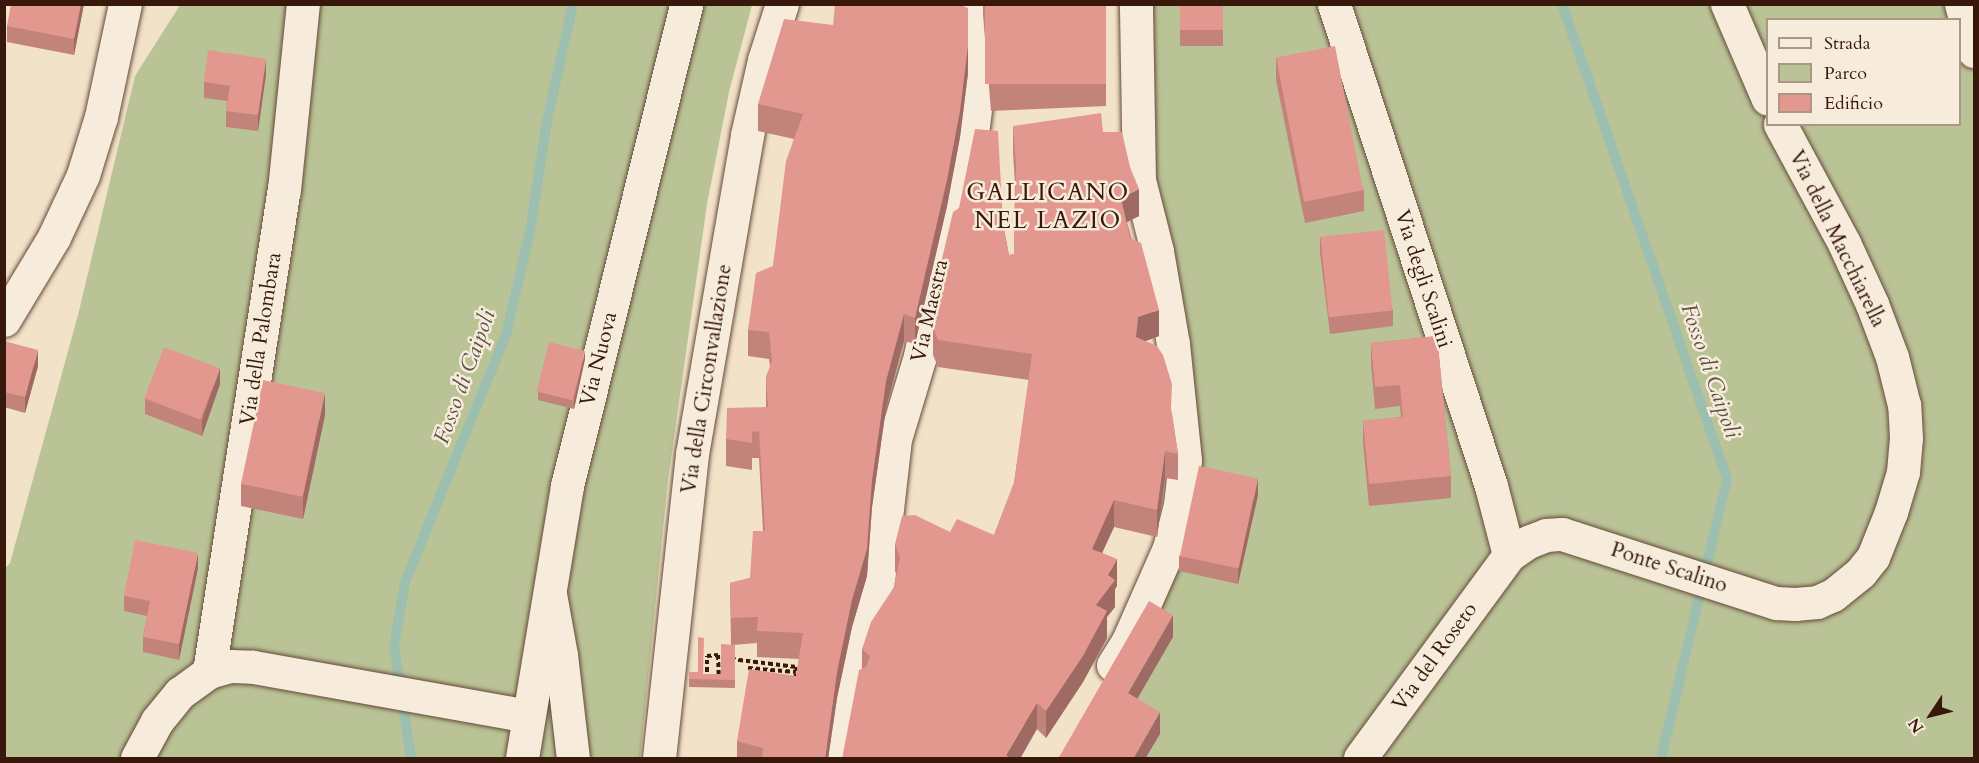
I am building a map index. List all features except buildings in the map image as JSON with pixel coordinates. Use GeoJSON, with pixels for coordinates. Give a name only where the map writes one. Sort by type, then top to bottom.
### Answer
{"type":"FeatureCollection","features":[{"type":"Feature","properties":{"kind":"street"},"geometry":{"type":"LineString","coordinates":[[4,320],[54,237],[81,182],[99,127],[125,4]]}},
{"type":"Feature","properties":{"kind":"street","name":"Via della Palombara"},"geometry":{"type":"LineString","coordinates":[[209,672],[284,190],[303,4]]}},
{"type":"Feature","properties":{"kind":"street","name":"Via Nuova"},"geometry":{"type":"LineString","coordinates":[[528,716],[567,486],[686,4]]}},
{"type":"Feature","properties":{"kind":"street","name":"Via della Circonvallazione"},"geometry":{"type":"LineString","coordinates":[[659,759],[692,454],[747,135],[764,60],[782,4]]}},
{"type":"Feature","properties":{"kind":"street","name":"Via Maestra"},"geometry":{"type":"LineString","coordinates":[[837,759],[846,708],[878,588],[895,439],[920,356],[933,291],[970,150],[978,86],[979,4]]}},
{"type":"Feature","properties":{"kind":"street"},"geometry":{"type":"LineString","coordinates":[[1100,688],[1128,640],[1160,571],[1176,525],[1184,481],[1182,419],[1173,344],[1157,251],[1139,180],[1137,4]]}},
{"type":"Feature","properties":{"kind":"street","name":"Via degli Scalini"},"geometry":{"type":"LineString","coordinates":[[1334,4],[1491,486],[1509,555]]}},
{"type":"Feature","properties":{"kind":"street"},"geometry":{"type":"LineString","coordinates":[[1727,4],[1766,97]]}},
{"type":"Feature","properties":{"kind":"street"},"geometry":{"type":"LineString","coordinates":[[1961,4],[1974,51]]}},
{"type":"Feature","properties":{"kind":"street","name":"Via della Macchiarella"},"geometry":{"type":"LineString","coordinates":[[1776,603],[1816,602],[1833,595],[1861,572],[1880,541],[1891,512],[1903,472],[1906,438],[1904,405],[1893,357],[1882,329],[1844,243],[1781,126]]}},
{"type":"Feature","properties":{"kind":"street","name":"Ponte Scalino"},"geometry":{"type":"LineString","coordinates":[[1509,555],[1528,542],[1546,535],[1562,534],[1776,603]]}},
{"type":"Feature","properties":{"kind":"street","name":"Via del Roseto"},"geometry":{"type":"LineString","coordinates":[[1360,759],[1509,555]]}},
{"type":"Feature","properties":{"kind":"street"},"geometry":{"type":"LineString","coordinates":[[550,591],[561,655],[573,759]]}},
{"type":"Feature","properties":{"kind":"street"},"geometry":{"type":"LineString","coordinates":[[137,759],[171,702],[209,672],[230,666],[253,667],[528,716],[522,759]]}},
{"type":"Feature","properties":{"kind":"path"},"geometry":{"type":"LineString","coordinates":[[718,655],[718,660],[719,679],[707,679],[707,656],[718,655]]}},
{"type":"Feature","properties":{"kind":"path"},"geometry":{"type":"LineString","coordinates":[[718,660],[736,659],[797,667],[794,686],[785,683]]}},
{"type":"Feature","properties":{"kind":"path"},"geometry":{"type":"LineString","coordinates":[[748,668],[796,675]]}},
{"type":"Feature","properties":{"kind":"path"},"geometry":{"type":"LineString","coordinates":[[748,674],[796,675]]}},
{"type":"Feature","properties":{"kind":"green space"},"geometry":{"type":"Polygon","coordinates":[[[180,5],[752,5],[729,92],[707,204],[668,480],[640,758],[5,758],[5,568],[10,563],[79,311],[135,76],[180,5]]]}},
{"type":"Feature","properties":{"kind":"green space"},"geometry":{"type":"Polygon","coordinates":[[[1136,5],[1974,5],[1974,758],[1061,758],[1128,641],[1169,548],[1173,344],[1136,5]]]}},
{"type":"Feature","properties":{"kind":"waterway","name":"Fosso di Caipoli"},"geometry":{"type":"LineString","coordinates":[[411,758],[394,646],[405,582],[506,335],[530,231],[547,121],[573,4]]}},
{"type":"Feature","properties":{"kind":"waterway","name":"Fosso di Caipoli"},"geometry":{"type":"LineString","coordinates":[[1562,4],[1727,479],[1661,758]]}},
{"type":"Feature","properties":{"kind":"district","name":"GALLICANO NEL LAZIO"},"geometry":{"type":"Point","coordinates":[1048,207]}}]}
